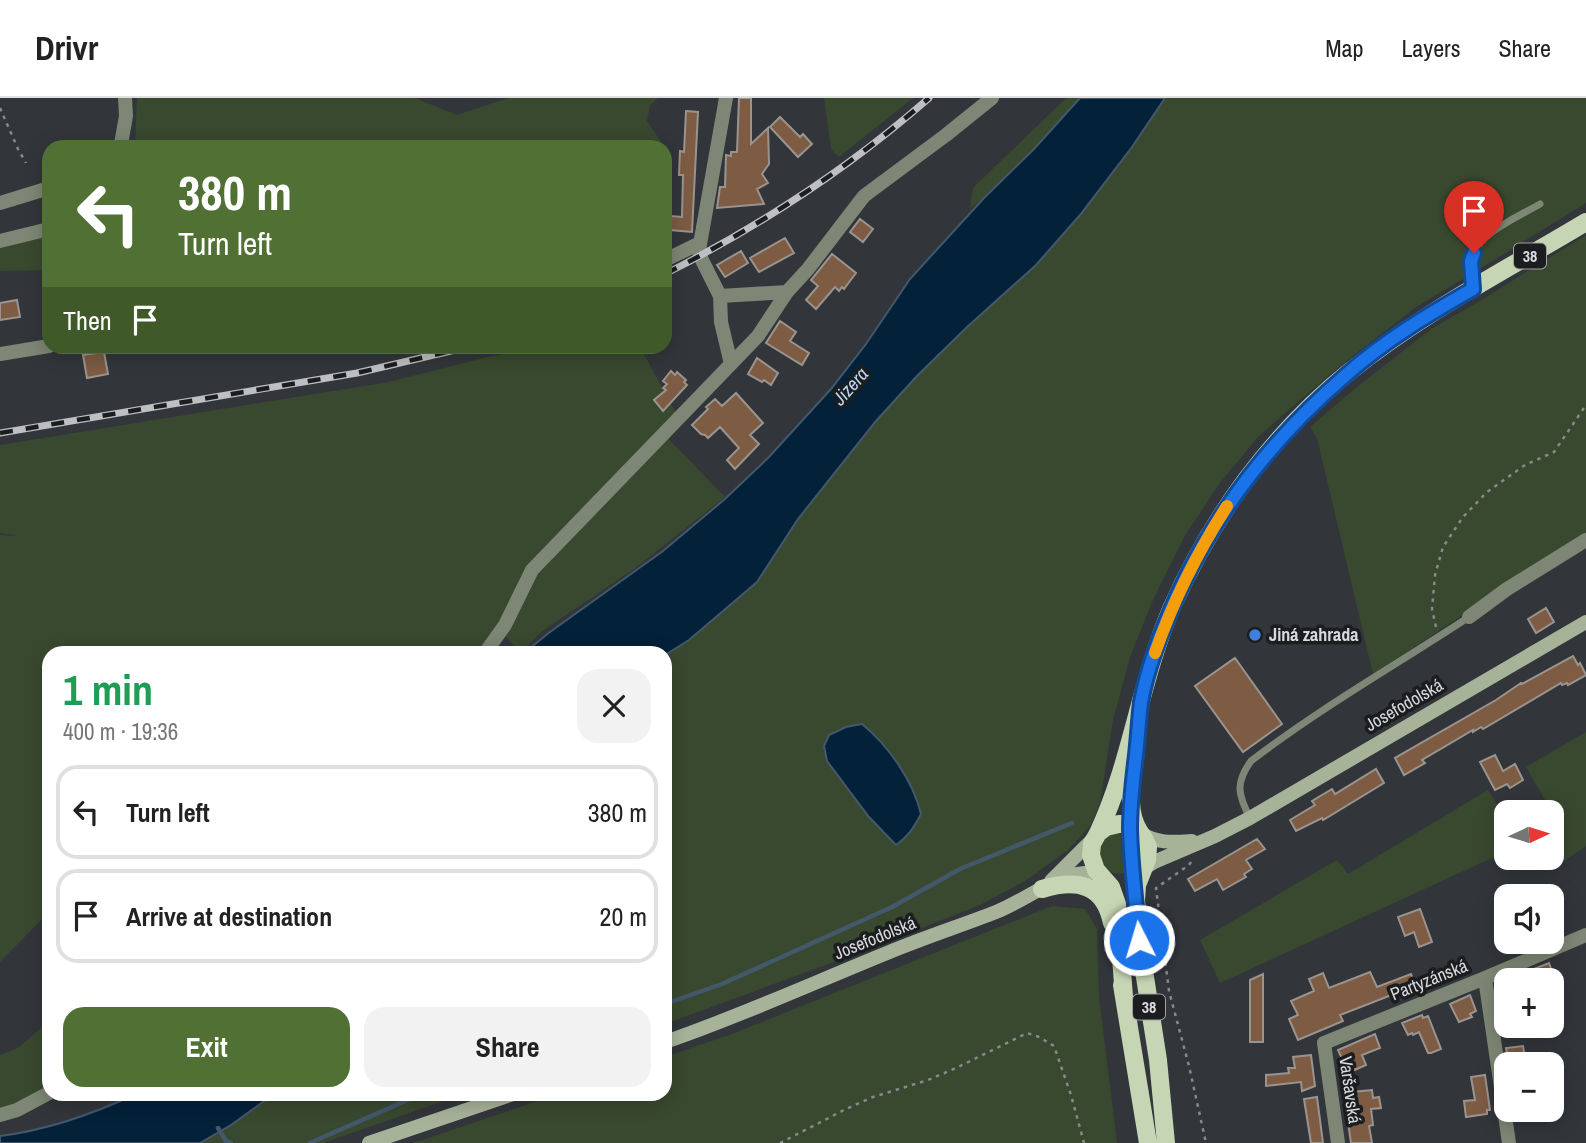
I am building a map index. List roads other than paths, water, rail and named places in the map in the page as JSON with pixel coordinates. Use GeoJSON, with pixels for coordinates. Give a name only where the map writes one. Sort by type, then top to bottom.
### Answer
{"type":"FeatureCollection","features":[{"type":"Feature","properties":{"kind":"main road","name":"38"},"geometry":{"type":"LineString","coordinates":[[1149,1143],[1124,997],[1117,904],[1111,887],[1093,865],[1091,855],[1092,844],[1113,799],[1153,659],[1183,584],[1218,521],[1253,471],[1301,417],[1348,373],[1404,332],[1586,222]]}},
{"type":"Feature","properties":{"kind":"main road","name":"Josefodolská"},"geometry":{"type":"LineString","coordinates":[[1140,873],[1164,857],[1250,818],[1586,622]]}},
{"type":"Feature","properties":{"kind":"main road","name":"38"},"geometry":{"type":"LineString","coordinates":[[1142,701],[1131,801],[1133,819],[1147,844],[1148,852],[1146,864],[1140,873],[1136,901],[1158,1060],[1166,1143]]}},
{"type":"Feature","properties":{"kind":"main road"},"geometry":{"type":"LineString","coordinates":[[1042,889],[1103,828],[1114,824],[1137,830]]}},
{"type":"Feature","properties":{"kind":"main road","name":"Josefodolská"},"geometry":{"type":"LineString","coordinates":[[1137,830],[1150,839],[1160,841],[1204,841]]}},
{"type":"Feature","properties":{"kind":"main road"},"geometry":{"type":"LineString","coordinates":[[1100,874],[1109,880],[1123,881],[1140,873]]}},
{"type":"Feature","properties":{"kind":"main road","name":"Josefodolská"},"geometry":{"type":"LineString","coordinates":[[672,1040],[714,1025],[889,952],[997,912],[1064,878],[1080,874],[1100,874]]}},
{"type":"Feature","properties":{"kind":"main road"},"geometry":{"type":"LineString","coordinates":[[1042,889],[1062,884],[1079,884],[1091,890],[1106,905],[1111,919],[1124,997]]}},
{"type":"Feature","properties":{"kind":"main road"},"geometry":{"type":"LineString","coordinates":[[369,1143],[492,1101]]}},
{"type":"Feature","properties":{"kind":"street"},"geometry":{"type":"LineString","coordinates":[[122,140],[126,116],[125,98]]}},
{"type":"Feature","properties":{"kind":"street"},"geometry":{"type":"LineString","coordinates":[[726,98],[700,243],[700,256],[720,296],[721,322],[731,364]]}},
{"type":"Feature","properties":{"kind":"street"},"geometry":{"type":"LineString","coordinates":[[490,646],[505,625],[532,570],[758,335],[787,292],[864,196],[992,98]]}},
{"type":"Feature","properties":{"kind":"street"},"geometry":{"type":"LineString","coordinates":[[0,203],[42,190]]}},
{"type":"Feature","properties":{"kind":"street"},"geometry":{"type":"LineString","coordinates":[[0,241],[42,231]]}},
{"type":"Feature","properties":{"kind":"street"},"geometry":{"type":"LineString","coordinates":[[672,257],[700,243]]}},
{"type":"Feature","properties":{"kind":"street"},"geometry":{"type":"LineString","coordinates":[[720,296],[787,292]]}},
{"type":"Feature","properties":{"kind":"street"},"geometry":{"type":"LineString","coordinates":[[0,354],[42,347]]}},
{"type":"Feature","properties":{"kind":"street"},"geometry":{"type":"LineString","coordinates":[[1469,617],[1507,589],[1586,540]]}},
{"type":"Feature","properties":{"kind":"street","name":"Partyzánská"},"geometry":{"type":"LineString","coordinates":[[1324,1043],[1586,935]]}},
{"type":"Feature","properties":{"kind":"street"},"geometry":{"type":"LineString","coordinates":[[1485,978],[1509,1143]]}},
{"type":"Feature","properties":{"kind":"street","name":"Varšavská"},"geometry":{"type":"LineString","coordinates":[[1324,1043],[1338,1143]]}},
{"type":"Feature","properties":{"kind":"street"},"geometry":{"type":"LineString","coordinates":[[0,1115],[17,1110],[42,1097]]}},
{"type":"Feature","properties":{"kind":"lane"},"geometry":{"type":"LineString","coordinates":[[1473,289],[1471,261],[1482,240],[1540,204]]}},
{"type":"Feature","properties":{"kind":"lane"},"geometry":{"type":"LineString","coordinates":[[1250,818],[1241,801],[1239,785],[1243,772],[1251,761],[1337,700],[1469,617]]}},
{"type":"Feature","properties":{"kind":"water","name":"Jizera"},"geometry":{"type":"Polygon","coordinates":[[[1080,98],[1165,98],[1132,147],[1080,215],[1036,265],[966,328],[876,421],[798,519],[757,582],[689,640],[672,651],[672,646],[533,646],[663,551],[725,499],[768,458],[831,389],[866,344],[910,279],[984,198],[1034,149],[1080,98]]]}},
{"type":"Feature","properties":{"kind":"water"},"geometry":{"type":"Polygon","coordinates":[[[862,724],[899,765],[921,814],[904,839],[896,845],[869,817],[827,761],[824,746],[829,735],[846,727],[862,724]]]}},
{"type":"Feature","properties":{"kind":"water"},"geometry":{"type":"Polygon","coordinates":[[[120,1101],[264,1101],[200,1143],[0,1143],[0,1136],[35,1130],[120,1101]]]}},
{"type":"Feature","properties":{"kind":"waterway"},"geometry":{"type":"LineString","coordinates":[[672,1002],[722,984],[892,907],[960,869],[1072,823]]}},
{"type":"Feature","properties":{"kind":"waterway"},"geometry":{"type":"LineString","coordinates":[[310,1143],[405,1101]]}},
{"type":"Feature","properties":{"kind":"waterway"},"geometry":{"type":"LineString","coordinates":[[218,1128],[226,1141],[231,1143]]}},
{"type":"Feature","properties":{"kind":"railway"},"geometry":{"type":"LineString","coordinates":[[672,270],[803,194],[899,124],[929,98]]}},
{"type":"Feature","properties":{"kind":"railway"},"geometry":{"type":"LineString","coordinates":[[0,433],[357,373],[438,354]]}},
{"type":"Feature","properties":{"kind":"place","name":"Jiná zahrada"},"geometry":{"type":"Point","coordinates":[1255,635]}}]}
